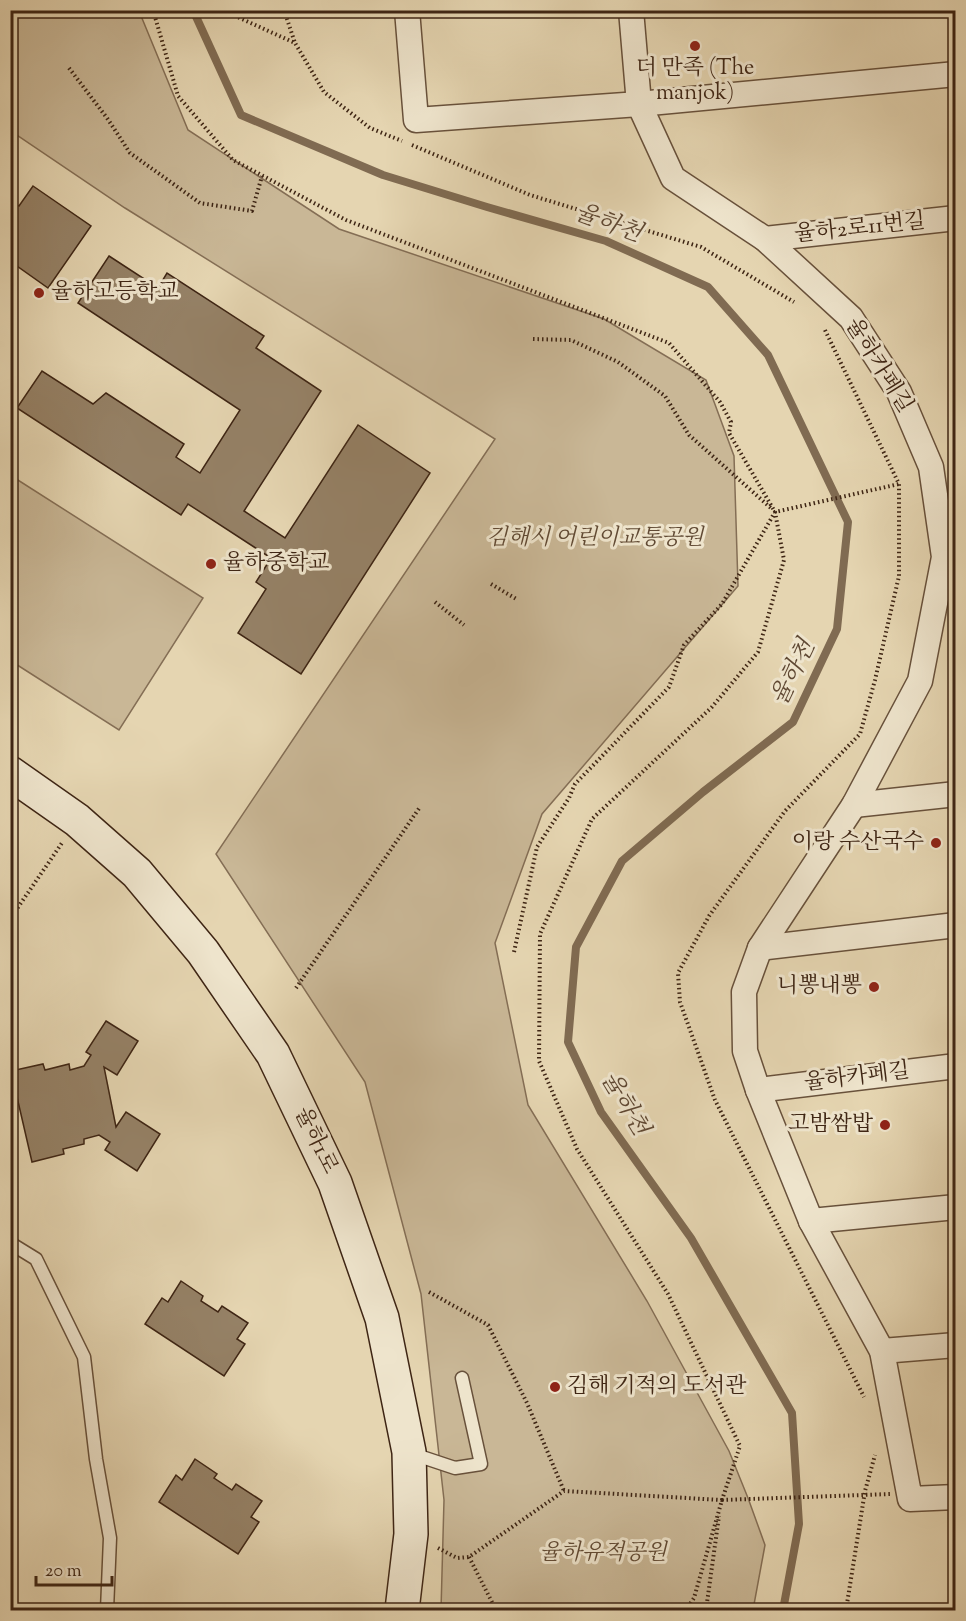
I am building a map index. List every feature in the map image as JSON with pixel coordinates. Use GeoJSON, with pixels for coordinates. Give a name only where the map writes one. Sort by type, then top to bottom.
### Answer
{"type":"FeatureCollection","features":[{"type":"Feature","properties":{"kind":"street"},"geometry":{"type":"LineString","coordinates":[[407,10],[416,120],[639,104],[956,74]]}},
{"type":"Feature","properties":{"kind":"street","name":"율하카페길"},"geometry":{"type":"LineString","coordinates":[[631,10],[639,104],[673,178],[765,239],[851,318],[899,392],[931,467],[950,556],[920,681],[854,805],[760,948],[744,992],[745,1051],[758,1090],[811,1221],[882,1351],[910,1499],[956,1497]]}},
{"type":"Feature","properties":{"kind":"street","name":"율하2로11번길"},"geometry":{"type":"LineString","coordinates":[[765,239],[956,218]]}},
{"type":"Feature","properties":{"kind":"street","name":"율하1로"},"geometry":{"type":"LineString","coordinates":[[10,773],[77,820],[137,873],[203,952],[273,1054],[335,1183],[382,1318],[409,1452],[411,1534],[402,1611]]}},
{"type":"Feature","properties":{"kind":"street"},"geometry":{"type":"LineString","coordinates":[[854,805],[956,794]]}},
{"type":"Feature","properties":{"kind":"street"},"geometry":{"type":"LineString","coordinates":[[760,948],[956,925]]}},
{"type":"Feature","properties":{"kind":"street","name":"율하카페길"},"geometry":{"type":"LineString","coordinates":[[758,1090],[956,1066]]}},
{"type":"Feature","properties":{"kind":"street"},"geometry":{"type":"LineString","coordinates":[[811,1221],[956,1207]]}},
{"type":"Feature","properties":{"kind":"street"},"geometry":{"type":"LineString","coordinates":[[882,1351],[956,1345]]}},
{"type":"Feature","properties":{"kind":"lane"},"geometry":{"type":"LineString","coordinates":[[10,1243],[36,1259],[84,1357],[96,1459],[111,1538],[106,1611]]}},
{"type":"Feature","properties":{"kind":"lane"},"geometry":{"type":"LineString","coordinates":[[409,1452],[455,1468],[481,1464],[462,1378]]}},
{"type":"Feature","properties":{"kind":"path"},"geometry":{"type":"LineString","coordinates":[[153,10],[178,96],[233,160],[346,220],[669,343],[720,402],[731,422],[729,433],[775,512],[784,560],[758,652],[712,707],[592,819],[540,934],[539,1061],[577,1149],[668,1294],[740,1446],[694,1598],[686,1611]]}},
{"type":"Feature","properties":{"kind":"path"},"geometry":{"type":"LineString","coordinates":[[222,10],[295,43]]}},
{"type":"Feature","properties":{"kind":"path"},"geometry":{"type":"LineString","coordinates":[[284,10],[295,43],[324,92],[370,128],[530,195],[701,247],[800,306]]}},
{"type":"Feature","properties":{"kind":"path"},"geometry":{"type":"LineString","coordinates":[[69,68],[130,153],[200,203],[252,211],[262,176]]}},
{"type":"Feature","properties":{"kind":"path"},"geometry":{"type":"LineString","coordinates":[[824,328],[898,484],[899,576],[860,734],[785,811],[709,916],[678,974],[680,1002],[715,1100],[859,1386],[867,1408]]}},
{"type":"Feature","properties":{"kind":"path"},"geometry":{"type":"LineString","coordinates":[[533,339],[571,340],[618,362],[665,396],[689,435],[775,512]]}},
{"type":"Feature","properties":{"kind":"path"},"geometry":{"type":"LineString","coordinates":[[514,952],[537,847],[569,798],[574,784],[669,687],[684,645],[722,604],[775,512],[898,484]]}},
{"type":"Feature","properties":{"kind":"path"},"geometry":{"type":"LineString","coordinates":[[491,584],[518,600]]}},
{"type":"Feature","properties":{"kind":"path"},"geometry":{"type":"LineString","coordinates":[[435,602],[464,625]]}},
{"type":"Feature","properties":{"kind":"path"},"geometry":{"type":"LineString","coordinates":[[296,988],[420,807]]}},
{"type":"Feature","properties":{"kind":"path"},"geometry":{"type":"LineString","coordinates":[[10,919],[77,820]]}},
{"type":"Feature","properties":{"kind":"path"},"geometry":{"type":"LineString","coordinates":[[429,1292],[488,1325],[527,1403],[564,1491]]}},
{"type":"Feature","properties":{"kind":"path"},"geometry":{"type":"LineString","coordinates":[[411,1534],[457,1558],[469,1557],[564,1491],[722,1500],[890,1494]]}},
{"type":"Feature","properties":{"kind":"path"},"geometry":{"type":"LineString","coordinates":[[846,1611],[865,1491]]}},
{"type":"Feature","properties":{"kind":"path"},"geometry":{"type":"LineString","coordinates":[[706,1611],[722,1500]]}},
{"type":"Feature","properties":{"kind":"path"},"geometry":{"type":"LineString","coordinates":[[469,1557],[496,1611]]}},
{"type":"Feature","properties":{"kind":"green space","name":"김해시 어린이교통공원"},"geometry":{"type":"Polygon","coordinates":[[[10,11],[139,11],[188,130],[339,229],[604,319],[706,380],[734,456],[738,586],[542,814],[495,943],[528,1105],[647,1301],[729,1451],[748,1498],[765,1545],[753,1610],[441,1610],[444,1500],[421,1294],[365,1082],[216,854],[495,439],[125,208],[11,131],[10,11]]]}},
{"type":"Feature","properties":{"kind":"green space"},"geometry":{"type":"Polygon","coordinates":[[[10,475],[203,598],[119,730],[11,661],[10,475]]]}},
{"type":"Feature","properties":{"kind":"building"},"geometry":{"type":"Polygon","coordinates":[[[33,186],[91,226],[48,288],[10,261],[10,200],[19,206],[33,186]]]}},
{"type":"Feature","properties":{"kind":"building"},"geometry":{"type":"Polygon","coordinates":[[[109,256],[158,288],[167,273],[264,336],[256,348],[321,391],[244,511],[285,538],[358,425],[430,473],[301,674],[238,633],[266,589],[256,582],[271,558],[188,504],[181,515],[17,408],[42,371],[93,404],[106,393],[184,444],[176,457],[200,473],[240,410],[78,303],[109,256]]]}},
{"type":"Feature","properties":{"kind":"building"},"geometry":{"type":"Polygon","coordinates":[[[106,1021],[138,1041],[117,1075],[104,1067],[116,1127],[126,1112],[160,1134],[137,1171],[105,1150],[110,1142],[99,1135],[84,1139],[84,1144],[63,1149],[64,1154],[32,1162],[11,1071],[43,1064],[45,1070],[69,1064],[70,1070],[84,1066],[91,1055],[86,1052],[106,1021]]]}},
{"type":"Feature","properties":{"kind":"building"},"geometry":{"type":"Polygon","coordinates":[[[181,1281],[203,1296],[201,1301],[218,1312],[222,1306],[248,1323],[237,1339],[245,1344],[224,1376],[145,1324],[162,1298],[168,1302],[181,1281]]]}},
{"type":"Feature","properties":{"kind":"building"},"geometry":{"type":"Polygon","coordinates":[[[195,1459],[217,1474],[214,1478],[232,1490],[236,1484],[262,1501],[251,1517],[259,1522],[238,1554],[159,1502],[176,1475],[182,1480],[195,1459]]]}},
{"type":"Feature","properties":{"kind":"waterway","name":"율하천"},"geometry":{"type":"LineString","coordinates":[[193,10],[241,115],[383,175],[606,241],[708,287],[768,355],[848,522],[837,629],[793,722],[703,792],[622,861],[576,947],[568,1042],[601,1112],[691,1238],[792,1413],[799,1524],[783,1610]]}},
{"type":"Feature","properties":{"kind":"place","name":"더 만족 (The manjok)"},"geometry":{"type":"Point","coordinates":[695,46]}},
{"type":"Feature","properties":{"kind":"place","name":"율하고등학교"},"geometry":{"type":"Point","coordinates":[39,293]}},
{"type":"Feature","properties":{"kind":"place","name":"율하중학교"},"geometry":{"type":"Point","coordinates":[211,564]}},
{"type":"Feature","properties":{"kind":"place","name":"이랑 수산국수"},"geometry":{"type":"Point","coordinates":[936,843]}},
{"type":"Feature","properties":{"kind":"place","name":"니뽕내뽕"},"geometry":{"type":"Point","coordinates":[874,987]}},
{"type":"Feature","properties":{"kind":"place","name":"고밤쌈밥"},"geometry":{"type":"Point","coordinates":[885,1125]}},
{"type":"Feature","properties":{"kind":"place","name":"김해 기적의 도서관"},"geometry":{"type":"Point","coordinates":[555,1387]}},
{"type":"Feature","properties":{"kind":"park label","name":"율하유적공원"},"geometry":{"type":"Point","coordinates":[603,1554]}}]}
